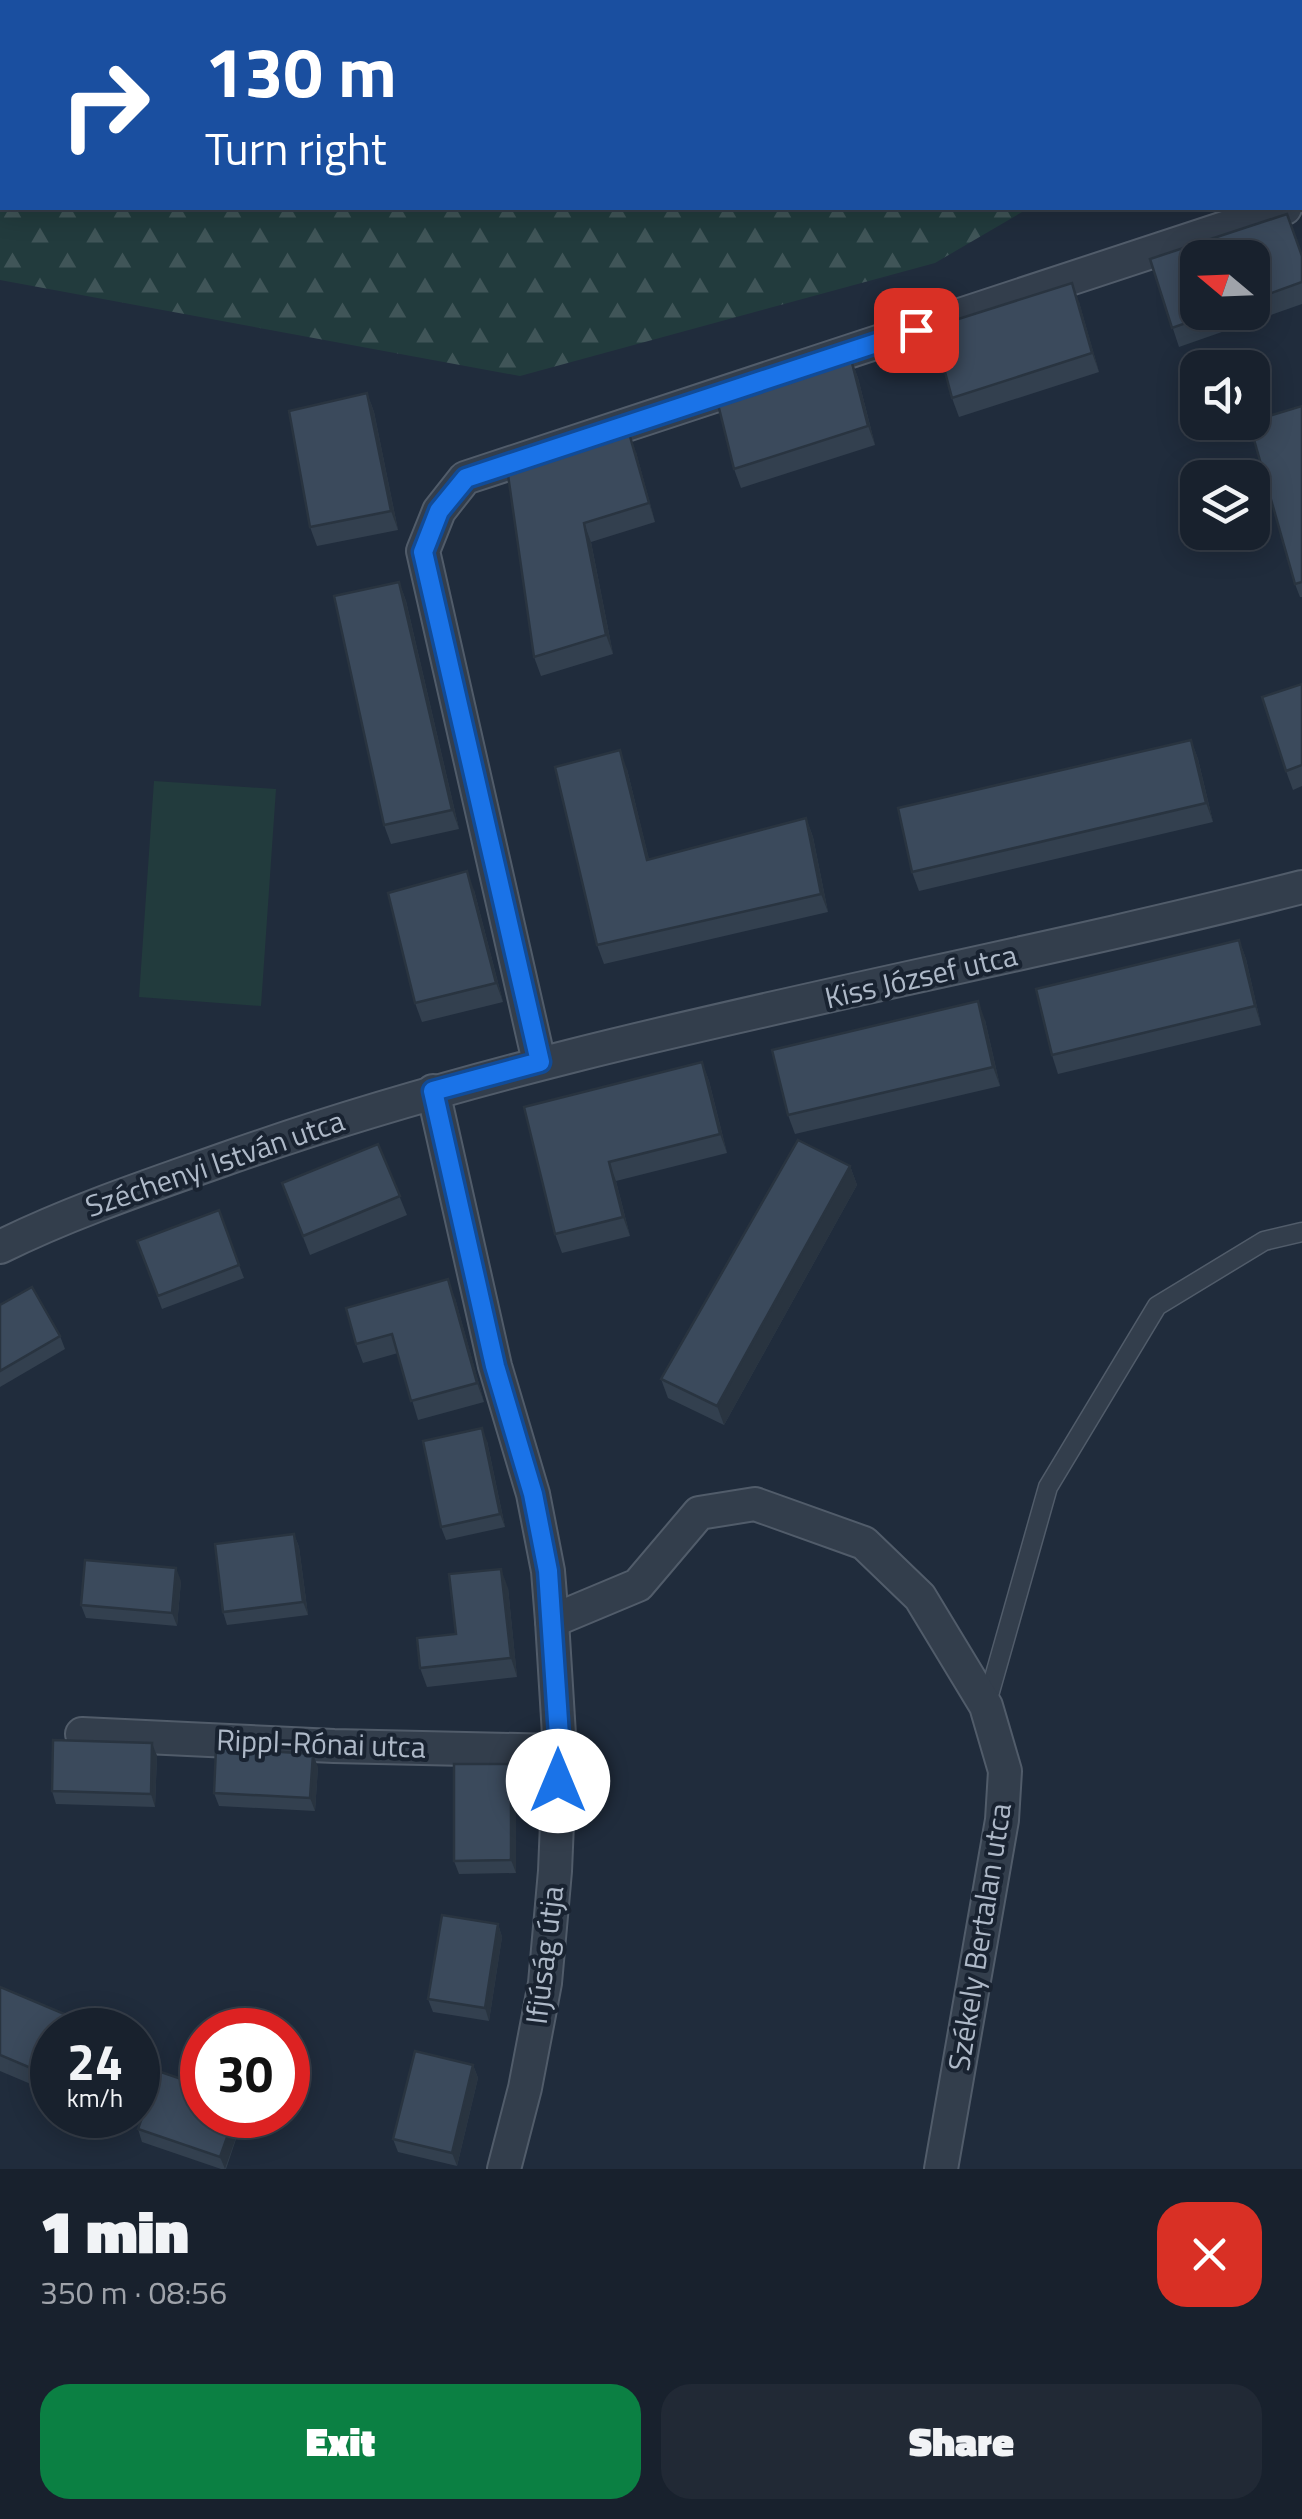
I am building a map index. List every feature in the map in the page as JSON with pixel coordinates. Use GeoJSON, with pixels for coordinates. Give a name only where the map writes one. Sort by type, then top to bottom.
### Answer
{"type":"FeatureCollection","features":[{"type":"Feature","properties":{"kind":"street"},"geometry":{"type":"LineString","coordinates":[[540,1062],[423,552],[439,511],[466,478],[1279,210]]}},
{"type":"Feature","properties":{"kind":"street","name":"Kiss József utca"},"geometry":{"type":"LineString","coordinates":[[433,1091],[540,1062],[1153,925],[1302,887]]}},
{"type":"Feature","properties":{"kind":"street","name":"Széchenyi István utca"},"geometry":{"type":"LineString","coordinates":[[0,1246],[64,1216],[297,1133],[433,1091]]}},
{"type":"Feature","properties":{"kind":"street","name":"Ifjúság útja"},"geometry":{"type":"LineString","coordinates":[[433,1091],[495,1366],[533,1494],[548,1571],[552,1621],[560,1751],[546,1983],[504,2169]]}},
{"type":"Feature","properties":{"kind":"street","name":"Székely Bertalan utca"},"geometry":{"type":"LineString","coordinates":[[552,1621],[638,1585],[698,1513],[755,1504],[864,1543],[920,1597],[986,1706],[1005,1771],[1002,1820],[941,2169]]}},
{"type":"Feature","properties":{"kind":"street","name":"Rippl-Rónai utca"},"geometry":{"type":"LineString","coordinates":[[82,1734],[334,1746],[560,1751]]}},
{"type":"Feature","properties":{"kind":"lane"},"geometry":{"type":"LineString","coordinates":[[986,1706],[1048,1487],[1156,1306],[1264,1241],[1302,1232]]}},
{"type":"Feature","properties":{"kind":"green space"},"geometry":{"type":"Polygon","coordinates":[[[0,210],[1026,210],[935,263],[520,376],[0,280],[0,210]]]}},
{"type":"Feature","properties":{"kind":"green space"},"geometry":{"type":"Polygon","coordinates":[[[154,781],[276,789],[261,1006],[139,997],[154,781]]]}},
{"type":"Feature","properties":{"kind":"building"},"geometry":{"type":"Polygon","coordinates":[[[1287,214],[1302,256],[1302,282],[1270,294],[1270,240],[1208,240],[1287,214]]]}},
{"type":"Feature","properties":{"kind":"building"},"geometry":{"type":"Polygon","coordinates":[[[1180,249],[1180,325],[1172,328],[1150,259],[1180,249]]]}},
{"type":"Feature","properties":{"kind":"building"},"geometry":{"type":"Polygon","coordinates":[[[1072,283],[1092,353],[952,398],[933,327],[1072,283]]]}},
{"type":"Feature","properties":{"kind":"building"},"geometry":{"type":"Polygon","coordinates":[[[851,359],[868,426],[734,469],[717,400],[851,359]]]}},
{"type":"Feature","properties":{"kind":"building"},"geometry":{"type":"Polygon","coordinates":[[[367,393],[391,511],[310,527],[289,411],[367,393]]]}},
{"type":"Feature","properties":{"kind":"building"},"geometry":{"type":"Polygon","coordinates":[[[1302,406],[1302,582],[1295,584],[1270,496],[1270,460],[1260,460],[1254,440],[1270,440],[1270,416],[1302,406]]]}},
{"type":"Feature","properties":{"kind":"building"},"geometry":{"type":"Polygon","coordinates":[[[629,433],[649,503],[584,523],[606,635],[534,657],[507,468],[629,433]]]}},
{"type":"Feature","properties":{"kind":"building"},"geometry":{"type":"Polygon","coordinates":[[[399,582],[452,810],[384,825],[334,596],[399,582]]]}},
{"type":"Feature","properties":{"kind":"building"},"geometry":{"type":"Polygon","coordinates":[[[1302,684],[1302,765],[1286,771],[1262,697],[1302,684]]]}},
{"type":"Feature","properties":{"kind":"building"},"geometry":{"type":"Polygon","coordinates":[[[1191,740],[1206,803],[912,872],[898,808],[1191,740]]]}},
{"type":"Feature","properties":{"kind":"building"},"geometry":{"type":"Polygon","coordinates":[[[620,750],[647,860],[806,818],[821,894],[597,945],[555,767],[620,750]]]}},
{"type":"Feature","properties":{"kind":"building"},"geometry":{"type":"Polygon","coordinates":[[[467,871],[496,983],[415,1003],[388,893],[467,871]]]}},
{"type":"Feature","properties":{"kind":"building"},"geometry":{"type":"Polygon","coordinates":[[[1239,940],[1255,1006],[1052,1055],[1036,989],[1239,940]]]}},
{"type":"Feature","properties":{"kind":"building"},"geometry":{"type":"Polygon","coordinates":[[[978,1001],[993,1067],[788,1115],[772,1050],[978,1001]]]}},
{"type":"Feature","properties":{"kind":"building"},"geometry":{"type":"Polygon","coordinates":[[[702,1062],[720,1134],[609,1162],[623,1217],[555,1234],[524,1107],[702,1062]]]}},
{"type":"Feature","properties":{"kind":"building"},"geometry":{"type":"Polygon","coordinates":[[[798,1140],[850,1166],[717,1406],[661,1379],[798,1140]]]}},
{"type":"Feature","properties":{"kind":"building"},"geometry":{"type":"Polygon","coordinates":[[[378,1144],[400,1196],[303,1236],[282,1183],[378,1144]]]}},
{"type":"Feature","properties":{"kind":"building"},"geometry":{"type":"Polygon","coordinates":[[[219,1210],[239,1265],[158,1296],[137,1241],[219,1210]]]}},
{"type":"Feature","properties":{"kind":"building"},"geometry":{"type":"Polygon","coordinates":[[[448,1279],[477,1383],[411,1401],[392,1334],[356,1344],[346,1308],[448,1279]]]}},
{"type":"Feature","properties":{"kind":"building"},"geometry":{"type":"Polygon","coordinates":[[[32,1287],[60,1336],[0,1371],[0,1305],[32,1287]]]}},
{"type":"Feature","properties":{"kind":"building"},"geometry":{"type":"Polygon","coordinates":[[[482,1428],[500,1514],[441,1527],[423,1441],[482,1428]]]}},
{"type":"Feature","properties":{"kind":"building"},"geometry":{"type":"Polygon","coordinates":[[[294,1534],[303,1602],[223,1612],[215,1544],[294,1534]]]}},
{"type":"Feature","properties":{"kind":"building"},"geometry":{"type":"Polygon","coordinates":[[[85,1560],[176,1568],[172,1613],[81,1605],[85,1560]]]}},
{"type":"Feature","properties":{"kind":"building"},"geometry":{"type":"Polygon","coordinates":[[[501,1569],[511,1658],[420,1668],[417,1638],[456,1634],[449,1574],[501,1569]]]}},
{"type":"Feature","properties":{"kind":"building"},"geometry":{"type":"Polygon","coordinates":[[[53,1740],[152,1743],[151,1794],[52,1791],[53,1740]]]}},
{"type":"Feature","properties":{"kind":"building"},"geometry":{"type":"Polygon","coordinates":[[[216,1748],[313,1754],[310,1798],[214,1793],[216,1748]]]}},
{"type":"Feature","properties":{"kind":"building"},"geometry":{"type":"Polygon","coordinates":[[[454,1764],[511,1764],[511,1860],[454,1861],[454,1764]]]}},
{"type":"Feature","properties":{"kind":"building"},"geometry":{"type":"Polygon","coordinates":[[[442,1915],[498,1924],[485,2008],[428,1999],[442,1915]]]}},
{"type":"Feature","properties":{"kind":"building"},"geometry":{"type":"Polygon","coordinates":[[[0,1987],[50,2008],[30,2008],[30,2068],[0,2055],[0,1987]]]}},
{"type":"Feature","properties":{"kind":"building"},"geometry":{"type":"Polygon","coordinates":[[[415,2051],[473,2065],[452,2153],[393,2139],[415,2051]]]}},
{"type":"Feature","properties":{"kind":"building"},"geometry":{"type":"Polygon","coordinates":[[[160,2072],[180,2078],[180,2138],[227,2138],[220,2157],[160,2137],[160,2072]]]}},
{"type":"Feature","properties":{"kind":"route"},"geometry":{"type":"LineString","coordinates":[[558,1781],[560,1751],[548,1571],[533,1494],[495,1366],[433,1091],[540,1062],[423,552],[439,511],[466,478],[916,330]]}}]}
